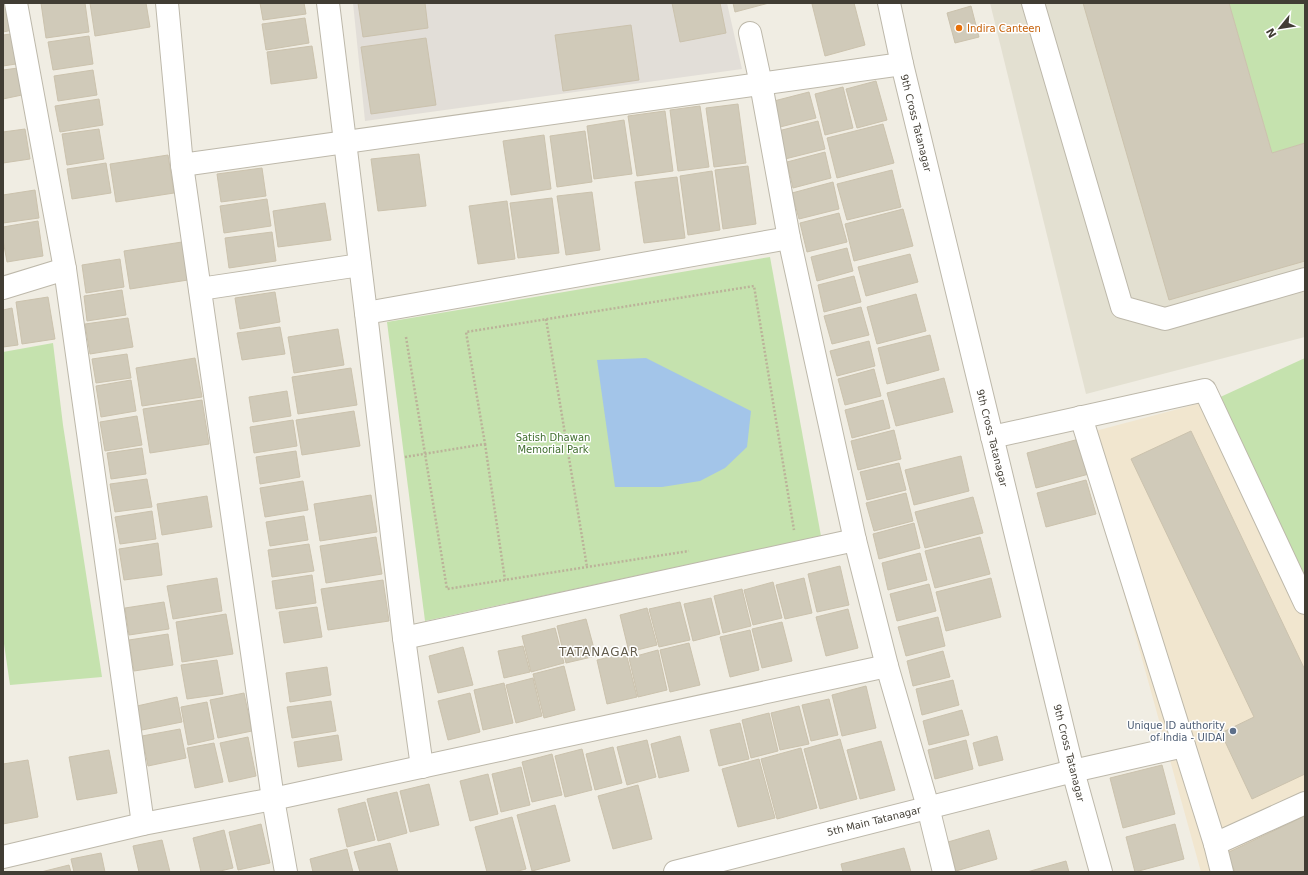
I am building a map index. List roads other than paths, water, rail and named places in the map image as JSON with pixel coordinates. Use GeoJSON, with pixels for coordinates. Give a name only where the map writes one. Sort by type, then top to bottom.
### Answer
{"type":"FeatureCollection","features":[{"type":"Feature","properties":{"kind":"street"},"geometry":{"type":"LineString","coordinates":[[16,3],[65,269],[143,824]]}},
{"type":"Feature","properties":{"kind":"street"},"geometry":{"type":"LineString","coordinates":[[167,3],[182,166],[273,799],[286,872]]}},
{"type":"Feature","properties":{"kind":"street"},"geometry":{"type":"LineString","coordinates":[[328,3],[346,142],[404,638],[422,767]]}},
{"type":"Feature","properties":{"kind":"street","name":"9th Cross Tatanagar"},"geometry":{"type":"LineString","coordinates":[[889,3],[902,64],[1073,771],[1101,872]]}},
{"type":"Feature","properties":{"kind":"street"},"geometry":{"type":"LineString","coordinates":[[1033,3],[1122,306],[1165,319],[1305,279]]}},
{"type":"Feature","properties":{"kind":"street"},"geometry":{"type":"LineString","coordinates":[[750,33],[761,84],[789,238],[855,540],[887,666],[928,808],[944,872]]}},
{"type":"Feature","properties":{"kind":"street"},"geometry":{"type":"LineString","coordinates":[[182,166],[902,64]]}},
{"type":"Feature","properties":{"kind":"street"},"geometry":{"type":"LineString","coordinates":[[366,313],[789,238]]}},
{"type":"Feature","properties":{"kind":"street"},"geometry":{"type":"LineString","coordinates":[[200,289],[360,265]]}},
{"type":"Feature","properties":{"kind":"street"},"geometry":{"type":"LineString","coordinates":[[3,288],[65,269]]}},
{"type":"Feature","properties":{"kind":"street"},"geometry":{"type":"LineString","coordinates":[[992,437],[1205,390],[1305,603]]}},
{"type":"Feature","properties":{"kind":"street"},"geometry":{"type":"LineString","coordinates":[[1081,417],[1215,844],[1222,872]]}},
{"type":"Feature","properties":{"kind":"street"},"geometry":{"type":"LineString","coordinates":[[404,638],[855,540]]}},
{"type":"Feature","properties":{"kind":"street"},"geometry":{"type":"LineString","coordinates":[[3,857],[143,824],[273,799],[887,666]]}},
{"type":"Feature","properties":{"kind":"street","name":"5th Main Tatanagar"},"geometry":{"type":"LineString","coordinates":[[675,872],[1073,771],[1184,746]]}},
{"type":"Feature","properties":{"kind":"street"},"geometry":{"type":"LineString","coordinates":[[1215,844],[1305,803]]}},
{"type":"Feature","properties":{"kind":"water"},"geometry":{"type":"Polygon","coordinates":[[[646,358],[751,411],[747,447],[725,468],[700,481],[662,487],[615,487],[597,360],[646,358]]]}},
{"type":"Feature","properties":{"kind":"place","name":"Indira Canteen"},"geometry":{"type":"Point","coordinates":[959,28]}},
{"type":"Feature","properties":{"kind":"place","name":"Unique ID authority of India - UIDAI"},"geometry":{"type":"Point","coordinates":[1233,731]}},
{"type":"Feature","properties":{"kind":"district","name":"TATANAGAR"},"geometry":{"type":"Point","coordinates":[599,652]}},
{"type":"Feature","properties":{"kind":"park label","name":"Satish Dhawan Memorial Park"},"geometry":{"type":"Point","coordinates":[553,442]}}]}
